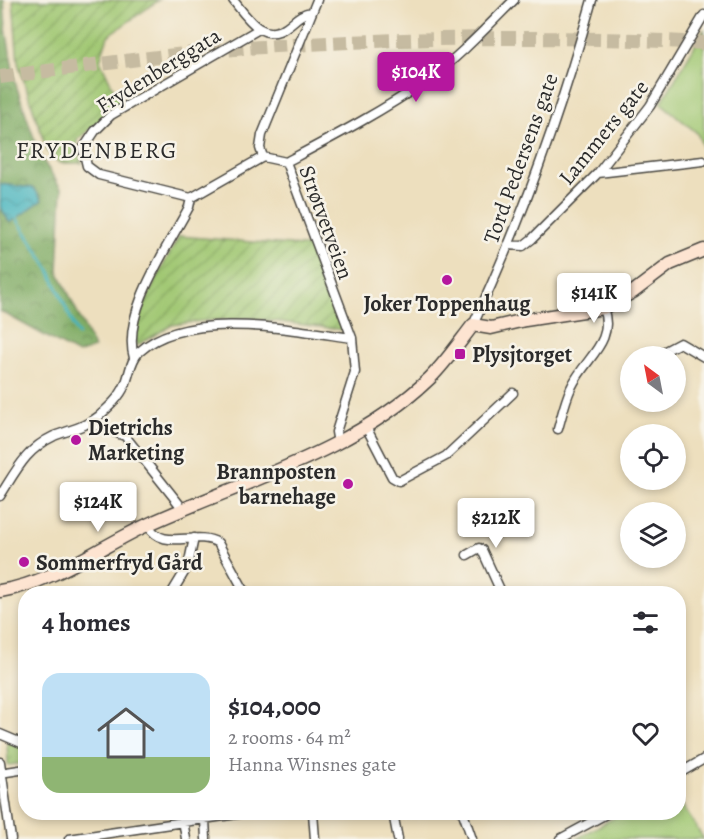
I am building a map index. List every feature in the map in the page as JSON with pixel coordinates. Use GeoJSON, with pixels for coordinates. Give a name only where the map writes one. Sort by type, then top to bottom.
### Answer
{"type":"FeatureCollection","features":[{"type":"Feature","properties":{"kind":"main road"},"geometry":{"type":"LineString","coordinates":[[23,586],[148,525],[338,443],[366,427],[402,402],[430,377],[472,325],[491,328],[525,320],[603,308],[633,292],[670,264],[704,250]]}},
{"type":"Feature","properties":{"kind":"main road"},"geometry":{"type":"LineString","coordinates":[[0,591],[18,587]]}},
{"type":"Feature","properties":{"kind":"street"},"geometry":{"type":"LineString","coordinates":[[233,0],[259,29],[270,33],[278,32],[304,13],[311,12]]}},
{"type":"Feature","properties":{"kind":"street","name":"Strøtvetveien"},"geometry":{"type":"LineString","coordinates":[[317,0],[262,135],[260,148],[263,157],[286,162],[351,338],[355,372],[336,432],[338,443]]}},
{"type":"Feature","properties":{"kind":"street"},"geometry":{"type":"LineString","coordinates":[[286,162],[344,131],[427,80],[458,55],[514,0]]}},
{"type":"Feature","properties":{"kind":"street","name":"Tord Pedersens gate"},"geometry":{"type":"LineString","coordinates":[[472,325],[508,244],[577,56],[592,0]]}},
{"type":"Feature","properties":{"kind":"street","name":"Lammers gate"},"geometry":{"type":"LineString","coordinates":[[508,244],[523,246],[532,240],[598,173],[650,106],[704,15]]}},
{"type":"Feature","properties":{"kind":"street","name":"Frydenberggata"},"geometry":{"type":"LineString","coordinates":[[191,198],[184,194],[99,175],[87,166],[83,149],[95,131],[111,115],[259,29]]}},
{"type":"Feature","properties":{"kind":"street"},"geometry":{"type":"LineString","coordinates":[[134,358],[130,345],[131,332],[138,311],[148,283],[189,207],[191,198],[263,157]]}},
{"type":"Feature","properties":{"kind":"street"},"geometry":{"type":"LineString","coordinates":[[598,173],[703,161]]}},
{"type":"Feature","properties":{"kind":"street"},"geometry":{"type":"LineString","coordinates":[[558,429],[572,386],[607,332],[608,320],[603,308]]}},
{"type":"Feature","properties":{"kind":"street"},"geometry":{"type":"LineString","coordinates":[[1,491],[30,450],[55,436],[90,423],[121,394],[134,358],[150,345],[168,336],[224,326],[291,330],[351,338]]}},
{"type":"Feature","properties":{"kind":"street"},"geometry":{"type":"LineString","coordinates":[[670,346],[680,343],[685,346]]}},
{"type":"Feature","properties":{"kind":"street"},"geometry":{"type":"LineString","coordinates":[[686,346],[704,357]]}},
{"type":"Feature","properties":{"kind":"street"},"geometry":{"type":"LineString","coordinates":[[366,427],[392,477],[399,481],[446,456],[513,393]]}},
{"type":"Feature","properties":{"kind":"street"},"geometry":{"type":"LineString","coordinates":[[90,423],[125,436],[183,509]]}},
{"type":"Feature","properties":{"kind":"street"},"geometry":{"type":"LineString","coordinates":[[148,525],[153,534],[163,540],[212,539],[218,543],[242,586]]}},
{"type":"Feature","properties":{"kind":"street"},"geometry":{"type":"LineString","coordinates":[[176,586],[188,566],[194,538]]}},
{"type":"Feature","properties":{"kind":"street"},"geometry":{"type":"LineString","coordinates":[[467,555],[479,548],[482,550],[498,586]]}},
{"type":"Feature","properties":{"kind":"street"},"geometry":{"type":"LineString","coordinates":[[0,734],[18,742]]}},
{"type":"Feature","properties":{"kind":"street"},"geometry":{"type":"LineString","coordinates":[[686,769],[704,759]]}},
{"type":"Feature","properties":{"kind":"street"},"geometry":{"type":"LineString","coordinates":[[0,762],[11,839]]}},
{"type":"Feature","properties":{"kind":"street"},"geometry":{"type":"LineString","coordinates":[[1,773],[18,770]]}},
{"type":"Feature","properties":{"kind":"street"},"geometry":{"type":"LineString","coordinates":[[69,839],[172,820]]}},
{"type":"Feature","properties":{"kind":"street"},"geometry":{"type":"LineString","coordinates":[[183,820],[186,839]]}},
{"type":"Feature","properties":{"kind":"street"},"geometry":{"type":"LineString","coordinates":[[205,820],[206,839]]}},
{"type":"Feature","properties":{"kind":"street"},"geometry":{"type":"LineString","coordinates":[[314,820],[315,839]]}},
{"type":"Feature","properties":{"kind":"street"},"geometry":{"type":"LineString","coordinates":[[394,820],[398,839]]}},
{"type":"Feature","properties":{"kind":"street"},"geometry":{"type":"LineString","coordinates":[[465,820],[472,839]]}},
{"type":"Feature","properties":{"kind":"street"},"geometry":{"type":"LineString","coordinates":[[560,839],[595,820]]}},
{"type":"Feature","properties":{"kind":"green space"},"geometry":{"type":"Polygon","coordinates":[[[0,0],[4,0],[15,82],[40,156],[62,190],[58,271],[94,348],[78,354],[0,311],[0,206],[10,223],[42,200],[34,188],[0,184],[0,0]]]}},
{"type":"Feature","properties":{"kind":"green space"},"geometry":{"type":"Polygon","coordinates":[[[13,0],[159,0],[108,36],[100,60],[120,103],[77,140],[77,152],[82,163],[59,163],[47,151],[18,63],[13,0]]]}},
{"type":"Feature","properties":{"kind":"green space"},"geometry":{"type":"Polygon","coordinates":[[[704,30],[704,150],[697,133],[661,103],[704,30]]]}},
{"type":"Feature","properties":{"kind":"green space"},"geometry":{"type":"Polygon","coordinates":[[[179,236],[314,247],[345,330],[249,318],[202,321],[172,325],[136,346],[136,335],[144,306],[179,236]]]}},
{"type":"Feature","properties":{"kind":"green space"},"geometry":{"type":"Polygon","coordinates":[[[7,740],[18,744],[18,764],[8,765],[7,740]]]}},
{"type":"Feature","properties":{"kind":"green space"},"geometry":{"type":"Polygon","coordinates":[[[686,811],[704,839],[576,839],[610,820],[686,820],[686,811]]]}},
{"type":"Feature","properties":{"kind":"water"},"geometry":{"type":"Polygon","coordinates":[[[0,184],[34,188],[42,200],[10,223],[0,206],[0,184]]]}},
{"type":"Feature","properties":{"kind":"waterway"},"geometry":{"type":"LineString","coordinates":[[15,216],[49,269],[78,335]]}},
{"type":"Feature","properties":{"kind":"tunnel"},"geometry":{"type":"LineString","coordinates":[[0,77],[197,53],[317,44],[428,39],[538,38],[704,43]]}},
{"type":"Feature","properties":{"kind":"place","name":"Joker Toppenhaug"},"geometry":{"type":"Point","coordinates":[447,280]}},
{"type":"Feature","properties":{"kind":"place","name":"Plysjtorget"},"geometry":{"type":"Point","coordinates":[460,354]}},
{"type":"Feature","properties":{"kind":"place","name":"Dietrichs Marketing"},"geometry":{"type":"Point","coordinates":[76,440]}},
{"type":"Feature","properties":{"kind":"place","name":"Brannposten barnehage"},"geometry":{"type":"Point","coordinates":[348,484]}},
{"type":"Feature","properties":{"kind":"place","name":"Sommerfryd Gård"},"geometry":{"type":"Point","coordinates":[24,562]}},
{"type":"Feature","properties":{"kind":"district","name":"FRYDENBERG"},"geometry":{"type":"Point","coordinates":[97,150]}}]}
